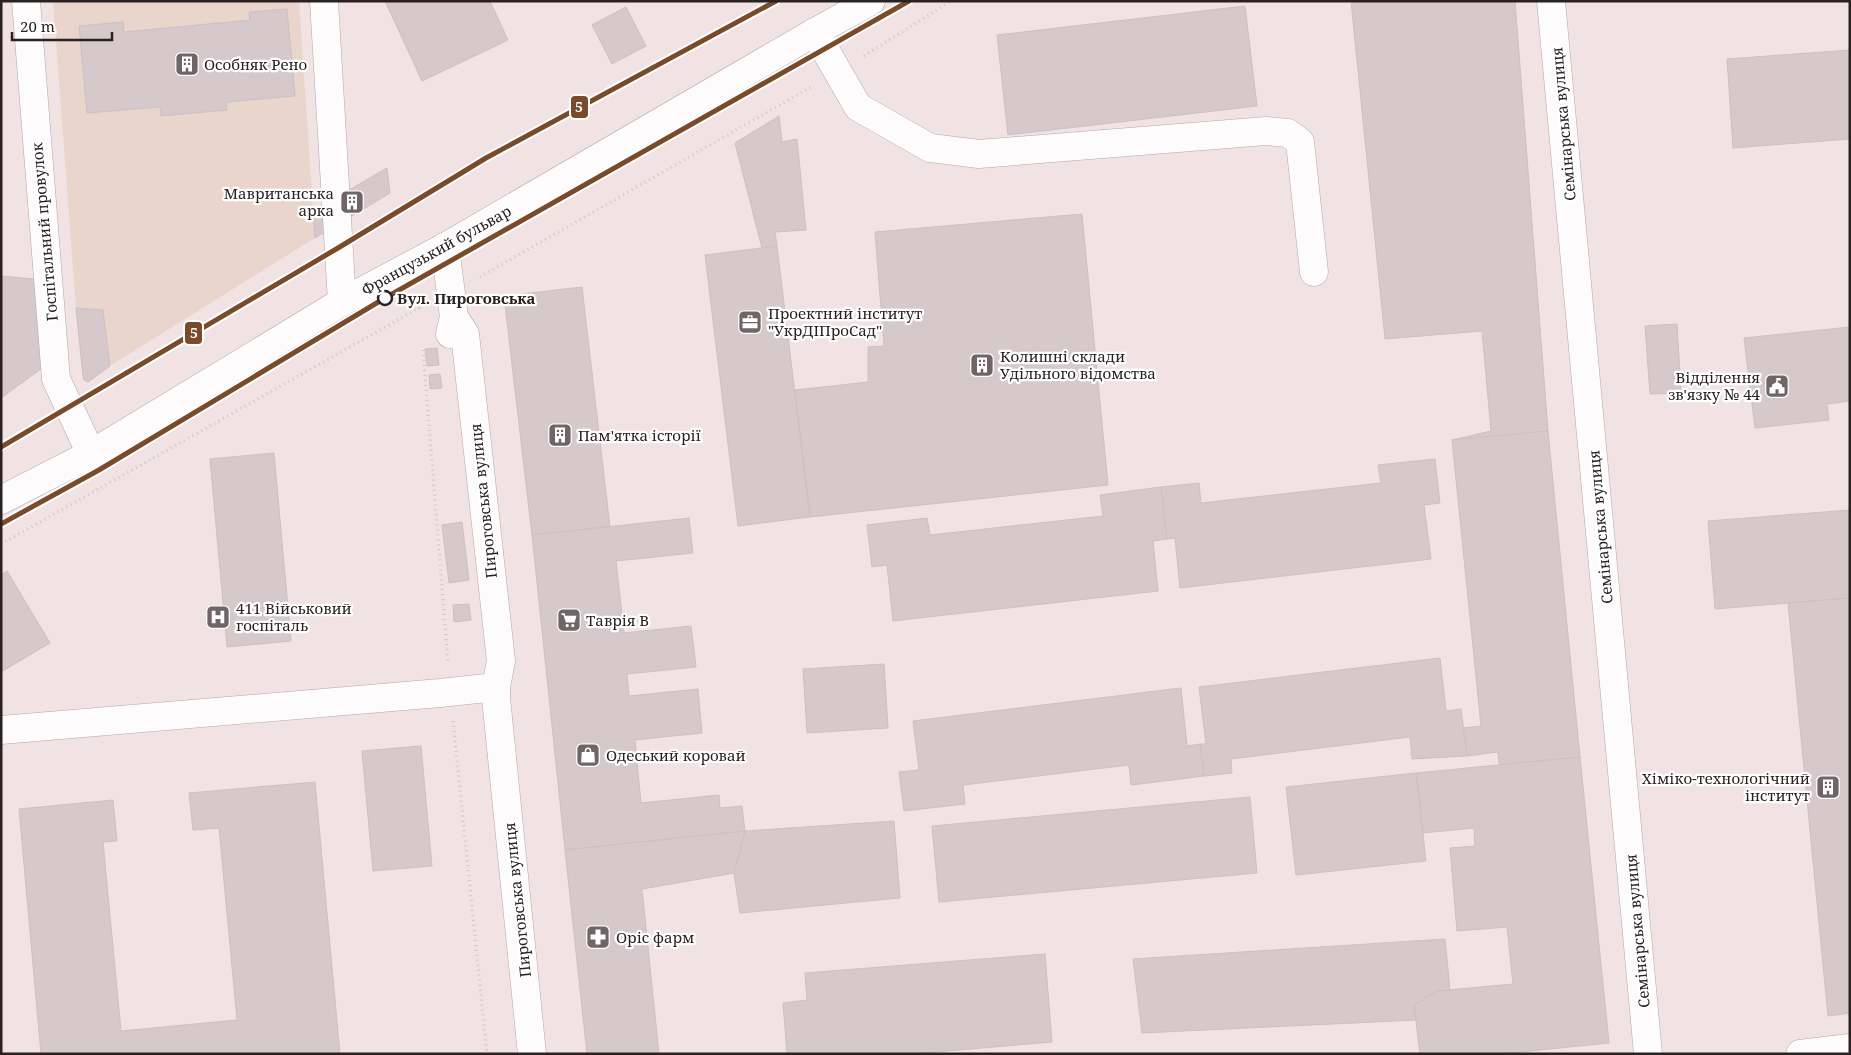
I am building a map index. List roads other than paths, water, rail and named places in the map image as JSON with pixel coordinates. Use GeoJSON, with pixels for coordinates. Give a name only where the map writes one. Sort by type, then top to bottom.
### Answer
{"type":"FeatureCollection","features":[{"type":"Feature","properties":{"kind":"street","name":"Госпітальний провулок"},"geometry":{"type":"LineString","coordinates":[[26,1],[56,379],[91,454]]}},
{"type":"Feature","properties":{"kind":"street"},"geometry":{"type":"LineString","coordinates":[[324,1],[342,302]]}},
{"type":"Feature","properties":{"kind":"street","name":"Французький бульвар"},"geometry":{"type":"LineString","coordinates":[[1,500],[91,454],[342,302],[445,247],[815,32],[872,1]]}},
{"type":"Feature","properties":{"kind":"street","name":"Семінарська вулиця"},"geometry":{"type":"LineString","coordinates":[[1551,1],[1648,1054]]}},
{"type":"Feature","properties":{"kind":"street"},"geometry":{"type":"LineString","coordinates":[[815,32],[858,107],[930,148],[979,154],[1266,131],[1288,133],[1300,142],[1314,272]]}},
{"type":"Feature","properties":{"kind":"street","name":"Пироговська вулиця"},"geometry":{"type":"LineString","coordinates":[[445,247],[454,317],[449,336],[485,662],[496,687],[532,1054]]}},
{"type":"Feature","properties":{"kind":"street"},"geometry":{"type":"LineString","coordinates":[[1,730],[440,694],[496,687]]}},
{"type":"Feature","properties":{"kind":"street"},"geometry":{"type":"LineString","coordinates":[[1800,1054],[1850,1048]]}},
{"type":"Feature","properties":{"kind":"place","name":"Особняк Рено"},"geometry":{"type":"Point","coordinates":[187,64]}},
{"type":"Feature","properties":{"kind":"place","name":"Мавританська арка"},"geometry":{"type":"Point","coordinates":[352,202]}},
{"type":"Feature","properties":{"kind":"place","name":"Вул. Пироговська"},"geometry":{"type":"Point","coordinates":[385,298]}},
{"type":"Feature","properties":{"kind":"place","name":"Проектний інститут \"УкрДІПроСад\""},"geometry":{"type":"Point","coordinates":[750,322]}},
{"type":"Feature","properties":{"kind":"place","name":"Колишні склади Удільного відомства"},"geometry":{"type":"Point","coordinates":[982,365]}},
{"type":"Feature","properties":{"kind":"place","name":"Відділення зв'язку № 44"},"geometry":{"type":"Point","coordinates":[1777,386]}},
{"type":"Feature","properties":{"kind":"place","name":"Пам'ятка історії"},"geometry":{"type":"Point","coordinates":[560,435]}},
{"type":"Feature","properties":{"kind":"place","name":"411 Військовий госпіталь"},"geometry":{"type":"Point","coordinates":[218,617]}},
{"type":"Feature","properties":{"kind":"place","name":"Таврія В"},"geometry":{"type":"Point","coordinates":[569,620]}},
{"type":"Feature","properties":{"kind":"place","name":"Одеський коровай"},"geometry":{"type":"Point","coordinates":[588,755]}},
{"type":"Feature","properties":{"kind":"place","name":"Хіміко-технологічний інститут"},"geometry":{"type":"Point","coordinates":[1828,787]}},
{"type":"Feature","properties":{"kind":"place","name":"Оріс фарм"},"geometry":{"type":"Point","coordinates":[598,937]}}]}
